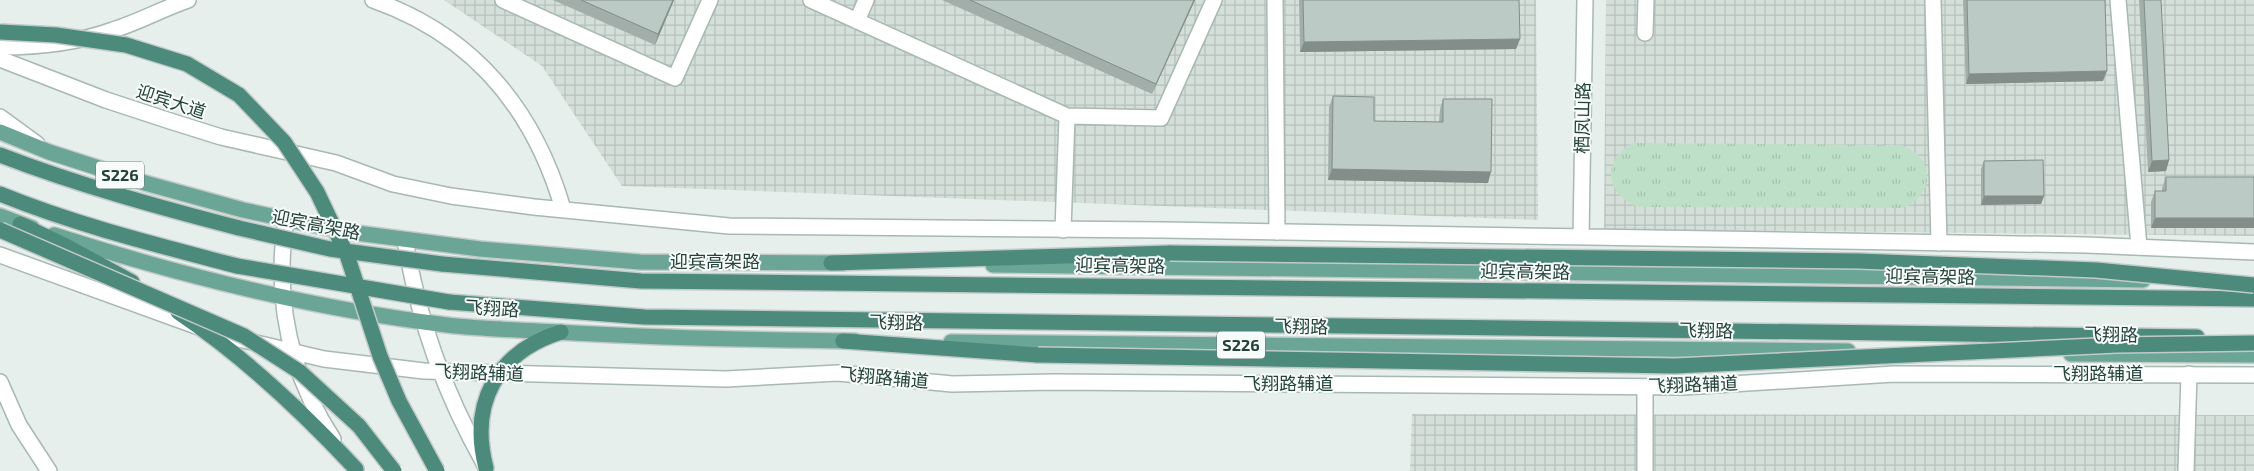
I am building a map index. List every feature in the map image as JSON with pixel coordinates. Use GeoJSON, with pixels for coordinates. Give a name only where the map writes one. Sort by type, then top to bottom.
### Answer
{"type":"FeatureCollection","features":[{"type":"Feature","properties":{"kind":"highway"},"geometry":{"type":"LineString","coordinates":[[0,32],[56,35],[126,45],[187,64],[239,95],[284,142],[318,192],[347,255],[380,356],[399,401],[437,471]]}},
{"type":"Feature","properties":{"kind":"highway","name":"迎宾高架路"},"geometry":{"type":"LineString","coordinates":[[0,155],[41,171],[141,203],[330,249],[442,264],[641,281],[2254,300]]}},
{"type":"Feature","properties":{"kind":"highway"},"geometry":{"type":"LineString","coordinates":[[0,194],[27,205],[132,238],[237,266],[449,302],[644,317],[2254,338]]}},
{"type":"Feature","properties":{"kind":"highway"},"geometry":{"type":"LineString","coordinates":[[20,224],[112,270],[156,296],[203,329],[280,392],[357,470]]}},
{"type":"Feature","properties":{"kind":"highway"},"geometry":{"type":"LineString","coordinates":[[0,230],[244,336],[300,372],[359,426],[394,471]]}},
{"type":"Feature","properties":{"kind":"highway"},"geometry":{"type":"LineString","coordinates":[[832,263],[1170,253],[1869,261],[2096,270],[2254,283]]}},
{"type":"Feature","properties":{"kind":"highway"},"geometry":{"type":"LineString","coordinates":[[487,469],[480,434],[482,416],[486,400],[500,373],[513,358],[529,346],[544,337],[561,332]]}},
{"type":"Feature","properties":{"kind":"highway"},"geometry":{"type":"LineString","coordinates":[[843,341],[1038,354],[1675,366],[2117,345],[2254,343]]}},
{"type":"Feature","properties":{"kind":"main road","name":"S226"},"geometry":{"type":"LineString","coordinates":[[0,132],[49,152],[145,183],[243,210],[341,231],[480,249],[640,262],[2254,283]]}},
{"type":"Feature","properties":{"kind":"main road","name":"S226"},"geometry":{"type":"LineString","coordinates":[[0,218],[20,224]]}},
{"type":"Feature","properties":{"kind":"main road","name":"飞翔路"},"geometry":{"type":"LineString","coordinates":[[20,224],[125,258],[282,296],[448,325],[561,332],[843,341],[2254,356]]}},
{"type":"Feature","properties":{"kind":"street"},"geometry":{"type":"LineString","coordinates":[[0,47],[48,45],[112,31],[188,0]]}},
{"type":"Feature","properties":{"kind":"street"},"geometry":{"type":"LineString","coordinates":[[373,0],[402,11],[428,25],[476,60],[496,81],[515,103],[535,137],[555,181],[563,209],[730,226],[1277,232],[1939,243],[2139,247],[2254,252]]}},
{"type":"Feature","properties":{"kind":"street"},"geometry":{"type":"LineString","coordinates":[[503,0],[675,78],[710,0]]}},
{"type":"Feature","properties":{"kind":"street"},"geometry":{"type":"LineString","coordinates":[[811,0],[1067,116],[1161,118],[1214,0]]}},
{"type":"Feature","properties":{"kind":"street"},"geometry":{"type":"LineString","coordinates":[[857,21],[866,0]]}},
{"type":"Feature","properties":{"kind":"street"},"geometry":{"type":"LineString","coordinates":[[1275,0],[1277,232]]}},
{"type":"Feature","properties":{"kind":"street","name":"栖凤山路"},"geometry":{"type":"LineString","coordinates":[[1581,237],[1585,0]]}},
{"type":"Feature","properties":{"kind":"street"},"geometry":{"type":"LineString","coordinates":[[1646,0],[1646,33]]}},
{"type":"Feature","properties":{"kind":"street"},"geometry":{"type":"LineString","coordinates":[[1933,0],[1939,243]]}},
{"type":"Feature","properties":{"kind":"street"},"geometry":{"type":"LineString","coordinates":[[2118,0],[2139,247]]}},
{"type":"Feature","properties":{"kind":"street","name":"迎宾大道"},"geometry":{"type":"LineString","coordinates":[[0,59],[106,100],[212,135],[336,163],[393,184],[452,196],[563,209]]}},
{"type":"Feature","properties":{"kind":"street"},"geometry":{"type":"LineString","coordinates":[[1063,230],[1067,116]]}},
{"type":"Feature","properties":{"kind":"street"},"geometry":{"type":"LineString","coordinates":[[0,117],[49,152]]}},
{"type":"Feature","properties":{"kind":"street"},"geometry":{"type":"LineString","coordinates":[[286,219],[281,268],[282,296],[292,351],[308,396],[322,422],[337,447],[357,470]]}},
{"type":"Feature","properties":{"kind":"street"},"geometry":{"type":"LineString","coordinates":[[404,240],[422,321],[439,372],[464,430],[487,469]]}},
{"type":"Feature","properties":{"kind":"street"},"geometry":{"type":"LineString","coordinates":[[0,256],[203,329],[292,351]]}},
{"type":"Feature","properties":{"kind":"street","name":"飞翔路辅道"},"geometry":{"type":"LineString","coordinates":[[292,351],[324,359],[439,372],[726,379],[838,373],[952,384],[1055,382],[1682,387],[1894,374],[2254,374]]}},
{"type":"Feature","properties":{"kind":"street"},"geometry":{"type":"LineString","coordinates":[[2186,471],[2189,374]]}},
{"type":"Feature","properties":{"kind":"street"},"geometry":{"type":"LineString","coordinates":[[0,382],[19,425],[49,471]]}},
{"type":"Feature","properties":{"kind":"street"},"geometry":{"type":"LineString","coordinates":[[1645,387],[1645,471]]}},
{"type":"Feature","properties":{"kind":"shaded area"},"geometry":{"type":"Polygon","coordinates":[[[444,0],[1536,0],[1538,220],[622,186],[542,66],[444,0]]]}},
{"type":"Feature","properties":{"kind":"shaded area"},"geometry":{"type":"Polygon","coordinates":[[[1606,0],[2254,0],[2254,236],[1604,229],[1606,0]]]}},
{"type":"Feature","properties":{"kind":"shaded area"},"geometry":{"type":"Polygon","coordinates":[[[1412,414],[2254,415],[2254,471],[1410,471],[1412,414]]]}},
{"type":"Feature","properties":{"kind":"green space"},"geometry":{"type":"Polygon","coordinates":[[[1634,143],[1901,145],[1912,150],[1925,166],[1927,175],[1926,185],[1914,202],[1903,208],[1638,207],[1619,194],[1611,176],[1616,158],[1623,150],[1634,143]]]}},
{"type":"Feature","properties":{"kind":"building"},"geometry":{"type":"Polygon","coordinates":[[[581,0],[673,0],[658,34],[581,0]]]}},
{"type":"Feature","properties":{"kind":"building"},"geometry":{"type":"Polygon","coordinates":[[[970,0],[1194,0],[1156,84],[970,0]]]}},
{"type":"Feature","properties":{"kind":"building"},"geometry":{"type":"Polygon","coordinates":[[[1303,0],[1519,0],[1520,39],[1304,42],[1303,0]]]}},
{"type":"Feature","properties":{"kind":"building"},"geometry":{"type":"Polygon","coordinates":[[[1967,0],[2105,0],[2107,71],[1969,74],[1967,0]]]}},
{"type":"Feature","properties":{"kind":"building"},"geometry":{"type":"Polygon","coordinates":[[[2144,0],[2161,0],[2169,160],[2152,161],[2144,0]]]}},
{"type":"Feature","properties":{"kind":"building"},"geometry":{"type":"Polygon","coordinates":[[[1333,96],[1374,97],[1374,121],[1443,122],[1443,99],[1492,99],[1491,172],[1332,169],[1333,96]]]}},
{"type":"Feature","properties":{"kind":"building"},"geometry":{"type":"Polygon","coordinates":[[[2043,160],[2044,196],[1984,196],[1984,161],[2043,160]]]}},
{"type":"Feature","properties":{"kind":"building"},"geometry":{"type":"Polygon","coordinates":[[[2166,177],[2254,177],[2254,218],[2155,218],[2155,191],[2166,191],[2166,177]]]}}]}
